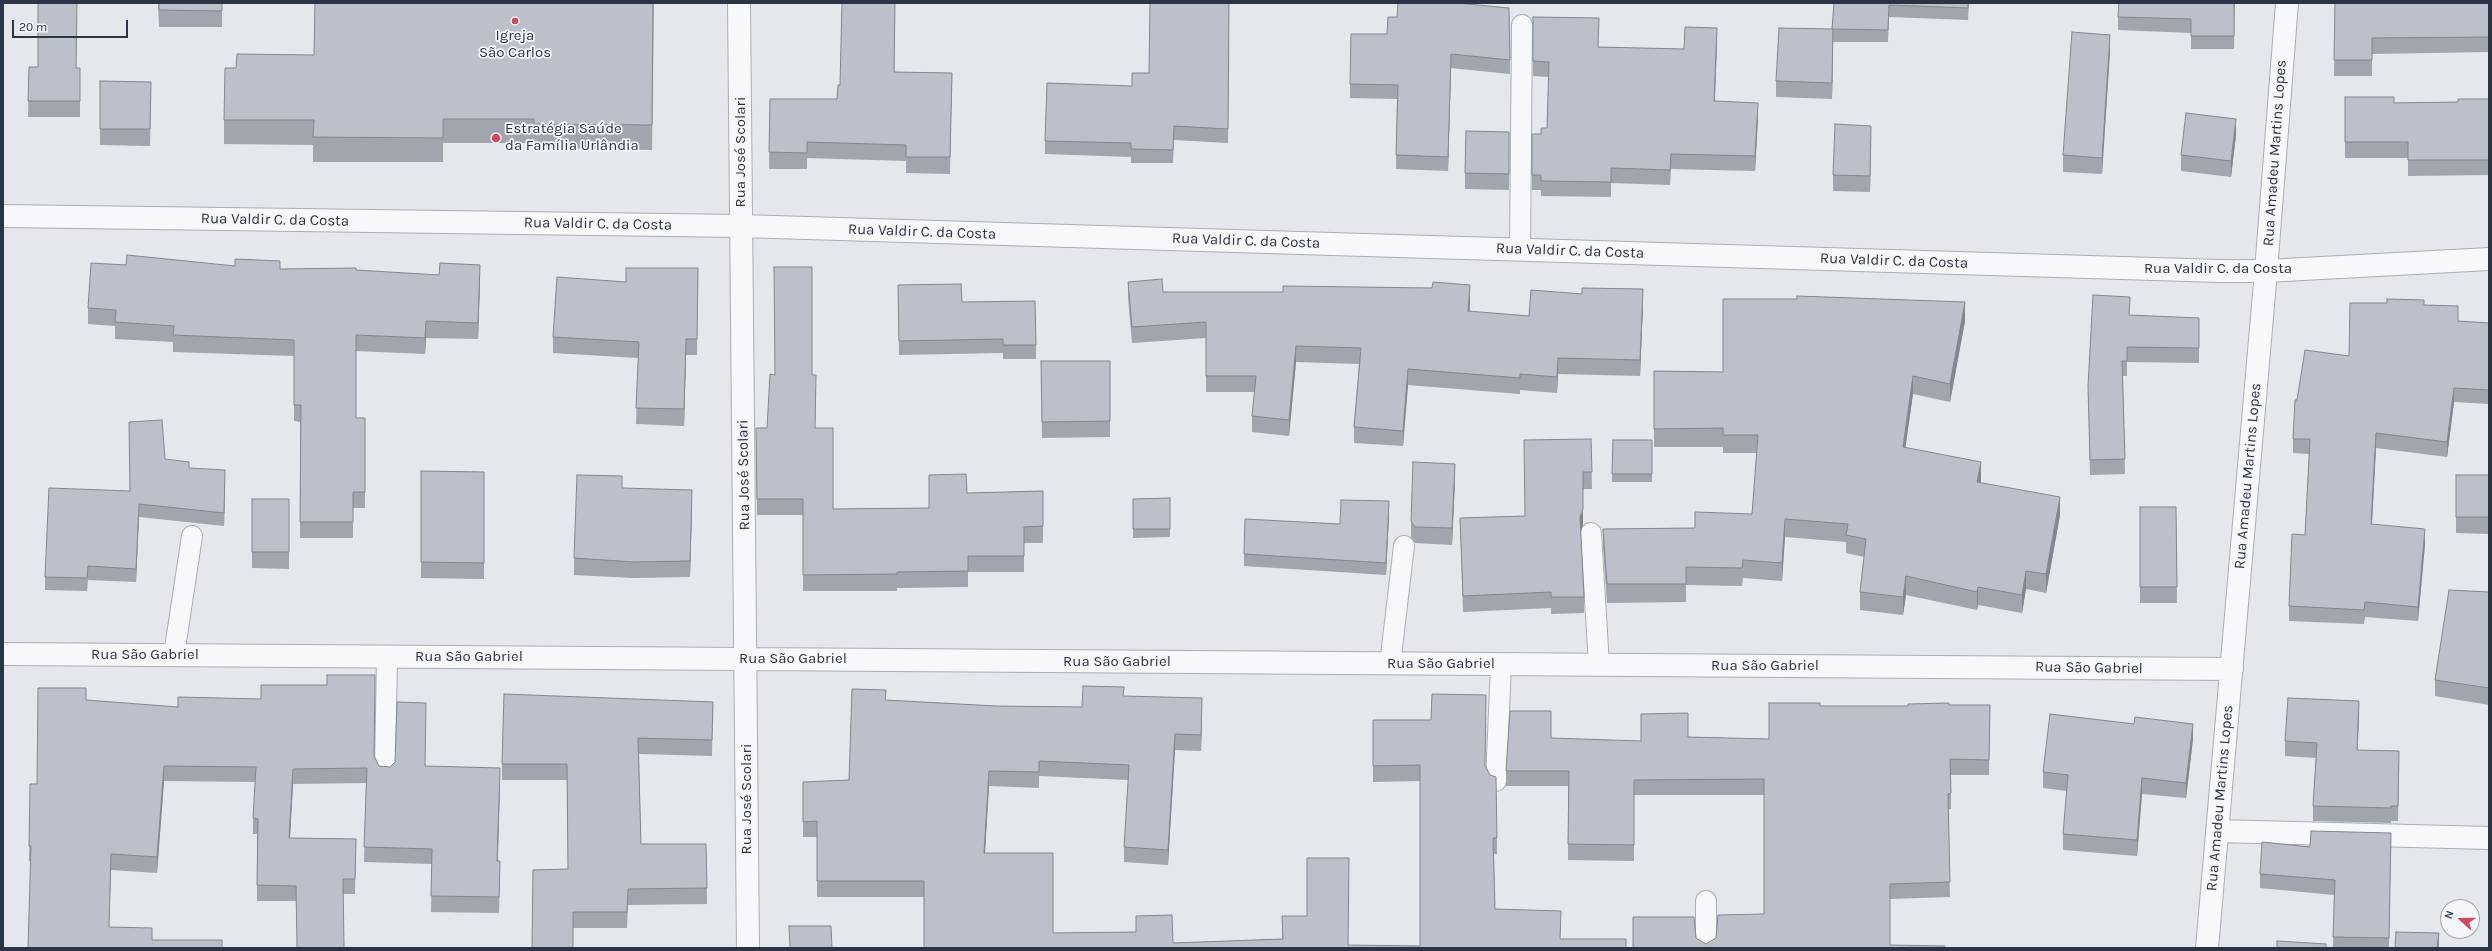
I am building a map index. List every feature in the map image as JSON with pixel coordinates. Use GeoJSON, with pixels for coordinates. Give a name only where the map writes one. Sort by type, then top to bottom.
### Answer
{"type":"FeatureCollection","features":[{"type":"Feature","properties":{"kind":"street","name":"Rua José Scolari"},"geometry":{"type":"LineString","coordinates":[[739,3],[748,948]]}},
{"type":"Feature","properties":{"kind":"street","name":"Rua Amadeu Martins Lopes"},"geometry":{"type":"LineString","coordinates":[[2207,948],[2266,271],[2287,3]]}},
{"type":"Feature","properties":{"kind":"street","name":"Rua Valdir C. da Costa"},"geometry":{"type":"LineString","coordinates":[[3,216],[741,226],[2266,271],[2489,259]]}},
{"type":"Feature","properties":{"kind":"street","name":"Rua São Gabriel"},"geometry":{"type":"LineString","coordinates":[[3,654],[2232,669]]}},
{"type":"Feature","properties":{"kind":"street"},"geometry":{"type":"LineString","coordinates":[[2218,830],[2489,838]]}},
{"type":"Feature","properties":{"kind":"lane"},"geometry":{"type":"LineString","coordinates":[[1520,249],[1522,25]]}},
{"type":"Feature","properties":{"kind":"lane"},"geometry":{"type":"LineString","coordinates":[[1591,533],[1599,665]]}},
{"type":"Feature","properties":{"kind":"lane"},"geometry":{"type":"LineString","coordinates":[[174,655],[192,536]]}},
{"type":"Feature","properties":{"kind":"lane"},"geometry":{"type":"LineString","coordinates":[[1390,664],[1404,546]]}},
{"type":"Feature","properties":{"kind":"lane"},"geometry":{"type":"LineString","coordinates":[[385,772],[387,656]]}},
{"type":"Feature","properties":{"kind":"lane"},"geometry":{"type":"LineString","coordinates":[[1496,781],[1501,664]]}},
{"type":"Feature","properties":{"kind":"lane"},"geometry":{"type":"LineString","coordinates":[[1706,901],[1706,948]]}},
{"type":"Feature","properties":{"kind":"building"},"geometry":{"type":"Polygon","coordinates":[[[38,3],[77,3],[76,68],[80,68],[80,101],[28,101],[29,67],[38,67],[38,3]]]}},
{"type":"Feature","properties":{"kind":"building"},"geometry":{"type":"Polygon","coordinates":[[[159,3],[222,3],[222,11],[159,10],[159,3]]]}},
{"type":"Feature","properties":{"kind":"building"},"geometry":{"type":"Polygon","coordinates":[[[315,3],[653,3],[652,125],[534,124],[534,119],[443,119],[443,138],[313,137],[314,120],[224,120],[225,68],[236,68],[237,54],[314,55],[315,3]]]}},
{"type":"Feature","properties":{"kind":"building"},"geometry":{"type":"Polygon","coordinates":[[[842,3],[895,3],[894,72],[952,73],[950,157],[906,157],[906,145],[807,142],[807,153],[769,152],[770,99],[837,99],[838,85],[840,85],[842,3]]]}},
{"type":"Feature","properties":{"kind":"building"},"geometry":{"type":"Polygon","coordinates":[[[1150,3],[1229,3],[1228,129],[1174,126],[1173,150],[1131,149],[1131,143],[1045,141],[1047,83],[1132,86],[1132,73],[1149,73],[1150,3]]]}},
{"type":"Feature","properties":{"kind":"building"},"geometry":{"type":"Polygon","coordinates":[[[1398,3],[1458,3],[1509,8],[1510,60],[1451,54],[1448,157],[1396,155],[1398,85],[1350,84],[1351,34],[1387,34],[1388,17],[1397,17],[1398,3]]]}},
{"type":"Feature","properties":{"kind":"building"},"geometry":{"type":"Polygon","coordinates":[[[1834,3],[1968,3],[1968,8],[1889,5],[1888,30],[1832,29],[1834,3]]]}},
{"type":"Feature","properties":{"kind":"building"},"geometry":{"type":"Polygon","coordinates":[[[2119,3],[2234,3],[2234,36],[2191,36],[2191,19],[2118,17],[2119,3]]]}},
{"type":"Feature","properties":{"kind":"building"},"geometry":{"type":"Polygon","coordinates":[[[2335,3],[2489,3],[2489,37],[2372,38],[2372,60],[2334,60],[2335,3]]]}},
{"type":"Feature","properties":{"kind":"building"},"geometry":{"type":"Polygon","coordinates":[[[1533,17],[1599,18],[1598,47],[1684,49],[1685,27],[1717,28],[1714,101],[1758,103],[1755,156],[1671,154],[1670,170],[1611,168],[1611,182],[1541,181],[1541,175],[1532,175],[1532,134],[1541,134],[1541,128],[1547,128],[1549,62],[1533,61],[1533,17]]]}},
{"type":"Feature","properties":{"kind":"building"},"geometry":{"type":"Polygon","coordinates":[[[1779,28],[1833,29],[1832,83],[1776,81],[1779,28]]]}},
{"type":"Feature","properties":{"kind":"building"},"geometry":{"type":"Polygon","coordinates":[[[2072,32],[2110,35],[2102,158],[2063,155],[2072,32]]]}},
{"type":"Feature","properties":{"kind":"building"},"geometry":{"type":"Polygon","coordinates":[[[100,81],[151,82],[150,129],[100,129],[100,81]]]}},
{"type":"Feature","properties":{"kind":"building"},"geometry":{"type":"Polygon","coordinates":[[[2345,97],[2394,97],[2394,103],[2458,102],[2458,99],[2489,99],[2489,160],[2408,160],[2408,142],[2345,142],[2345,97]]]}},
{"type":"Feature","properties":{"kind":"building"},"geometry":{"type":"Polygon","coordinates":[[[2186,113],[2236,119],[2231,161],[2181,155],[2186,113]]]}},
{"type":"Feature","properties":{"kind":"building"},"geometry":{"type":"Polygon","coordinates":[[[1835,124],[1871,126],[1870,176],[1833,175],[1835,124]]]}},
{"type":"Feature","properties":{"kind":"building"},"geometry":{"type":"Polygon","coordinates":[[[1466,131],[1509,132],[1509,174],[1465,173],[1466,131]]]}},
{"type":"Feature","properties":{"kind":"building"},"geometry":{"type":"Polygon","coordinates":[[[127,255],[235,266],[235,259],[280,261],[280,269],[356,268],[356,270],[439,275],[440,263],[480,265],[478,323],[426,321],[425,338],[356,335],[356,418],[365,418],[365,492],[353,492],[353,522],[300,522],[301,405],[294,405],[294,340],[173,335],[174,326],[115,322],[116,310],[88,308],[91,263],[126,265],[127,255]]]}},
{"type":"Feature","properties":{"kind":"building"},"geometry":{"type":"Polygon","coordinates":[[[774,267],[812,267],[812,375],[816,375],[815,428],[833,428],[833,509],[929,508],[929,475],[966,474],[967,493],[1043,491],[1043,526],[1024,527],[1024,556],[968,556],[968,571],[897,572],[897,574],[803,575],[803,499],[757,499],[756,428],[767,428],[770,374],[775,375],[774,267]]]}},
{"type":"Feature","properties":{"kind":"building"},"geometry":{"type":"Polygon","coordinates":[[[626,268],[698,268],[697,339],[686,339],[684,409],[636,408],[639,342],[553,337],[557,277],[626,282],[626,268]]]}},
{"type":"Feature","properties":{"kind":"building"},"geometry":{"type":"Polygon","coordinates":[[[1162,279],[1163,292],[1283,292],[1283,286],[1432,288],[1433,282],[1470,285],[1468,311],[1529,316],[1531,290],[1582,294],[1582,288],[1643,289],[1640,360],[1558,358],[1557,377],[1520,374],[1520,378],[1408,369],[1403,431],[1354,427],[1361,348],[1296,346],[1289,420],[1252,416],[1256,376],[1206,376],[1206,322],[1132,327],[1128,282],[1162,279]]]}},
{"type":"Feature","properties":{"kind":"building"},"geometry":{"type":"Polygon","coordinates":[[[961,284],[962,302],[1035,301],[1036,345],[1003,345],[1003,339],[899,341],[898,285],[961,284]]]}},
{"type":"Feature","properties":{"kind":"building"},"geometry":{"type":"Polygon","coordinates":[[[2093,295],[2130,297],[2129,315],[2199,318],[2199,348],[2127,347],[2127,361],[2122,361],[2125,459],[2090,460],[2088,386],[2093,295]]]}},
{"type":"Feature","properties":{"kind":"building"},"geometry":{"type":"Polygon","coordinates":[[[1797,296],[1965,302],[1950,384],[1913,376],[1903,447],[1981,462],[1977,482],[2060,497],[2046,574],[2026,571],[2022,595],[1978,587],[1977,592],[1906,576],[1903,597],[1860,592],[1866,539],[1846,535],[1848,524],[1785,519],[1782,563],[1743,560],[1742,568],[1686,567],[1686,584],[1607,584],[1603,529],[1695,528],[1695,512],[1752,514],[1758,435],[1723,435],[1723,428],[1654,429],[1654,371],[1723,372],[1723,299],[1797,299],[1797,296]]]}},
{"type":"Feature","properties":{"kind":"building"},"geometry":{"type":"Polygon","coordinates":[[[2387,299],[2424,300],[2424,305],[2458,306],[2458,321],[2489,323],[2489,390],[2454,388],[2447,442],[2376,433],[2371,524],[2425,529],[2418,607],[2365,602],[2364,610],[2289,606],[2292,534],[2305,535],[2310,439],[2293,439],[2295,400],[2297,400],[2305,350],[2349,356],[2350,303],[2387,303],[2387,299]]]}},
{"type":"Feature","properties":{"kind":"building"},"geometry":{"type":"Polygon","coordinates":[[[1041,361],[1110,361],[1110,421],[1042,422],[1041,361]]]}},
{"type":"Feature","properties":{"kind":"building"},"geometry":{"type":"Polygon","coordinates":[[[162,420],[165,459],[189,462],[189,468],[225,470],[224,513],[139,504],[136,569],[88,566],[87,578],[45,577],[49,488],[130,491],[129,422],[162,420]]]}},
{"type":"Feature","properties":{"kind":"building"},"geometry":{"type":"Polygon","coordinates":[[[1591,439],[1592,472],[1583,472],[1583,509],[1580,517],[1584,597],[1551,597],[1551,592],[1463,596],[1460,518],[1525,516],[1524,440],[1591,439]]]}},
{"type":"Feature","properties":{"kind":"building"},"geometry":{"type":"Polygon","coordinates":[[[1613,440],[1652,440],[1652,474],[1612,474],[1613,440]]]}},
{"type":"Feature","properties":{"kind":"building"},"geometry":{"type":"Polygon","coordinates":[[[1413,462],[1455,464],[1452,528],[1415,527],[1411,521],[1413,462]]]}},
{"type":"Feature","properties":{"kind":"building"},"geometry":{"type":"Polygon","coordinates":[[[421,471],[484,472],[484,563],[421,562],[421,471]]]}},
{"type":"Feature","properties":{"kind":"building"},"geometry":{"type":"Polygon","coordinates":[[[577,475],[622,476],[622,488],[692,490],[690,561],[634,562],[574,558],[577,475]]]}},
{"type":"Feature","properties":{"kind":"building"},"geometry":{"type":"Polygon","coordinates":[[[2456,475],[2489,475],[2489,517],[2456,517],[2456,475]]]}},
{"type":"Feature","properties":{"kind":"building"},"geometry":{"type":"Polygon","coordinates":[[[1170,498],[1170,529],[1133,529],[1133,499],[1170,498]]]}},
{"type":"Feature","properties":{"kind":"building"},"geometry":{"type":"Polygon","coordinates":[[[252,499],[289,499],[289,552],[252,552],[252,499]]]}},
{"type":"Feature","properties":{"kind":"building"},"geometry":{"type":"Polygon","coordinates":[[[1341,500],[1389,501],[1386,563],[1244,554],[1245,519],[1340,524],[1341,500]]]}},
{"type":"Feature","properties":{"kind":"building"},"geometry":{"type":"Polygon","coordinates":[[[2140,507],[2176,507],[2177,587],[2140,587],[2140,507]]]}},
{"type":"Feature","properties":{"kind":"building"},"geometry":{"type":"Polygon","coordinates":[[[2449,590],[2489,592],[2489,688],[2435,680],[2449,590]]]}},
{"type":"Feature","properties":{"kind":"building"},"geometry":{"type":"Polygon","coordinates":[[[327,675],[375,675],[374,756],[379,766],[390,767],[395,762],[397,702],[426,703],[425,766],[500,768],[497,861],[500,861],[499,897],[431,896],[432,849],[364,847],[367,768],[293,769],[289,838],[356,839],[355,879],[343,879],[344,948],[297,948],[296,886],[257,885],[258,819],[253,818],[256,767],[164,766],[157,857],[111,854],[109,927],[152,928],[152,940],[222,940],[222,948],[28,948],[31,846],[29,846],[30,784],[37,784],[38,688],[86,688],[86,700],[178,707],[178,697],[261,699],[261,685],[327,685],[327,675]]]}},
{"type":"Feature","properties":{"kind":"building"},"geometry":{"type":"Polygon","coordinates":[[[1083,686],[1124,687],[1123,696],[1202,698],[1201,735],[1175,734],[1168,850],[1124,847],[1129,765],[1039,761],[1039,772],[989,771],[984,853],[1053,853],[1053,933],[1136,932],[1136,916],[1172,915],[1173,943],[1283,939],[1282,916],[1307,916],[1307,858],[1349,858],[1348,945],[1420,946],[1420,765],[1373,766],[1373,720],[1431,720],[1432,694],[1486,695],[1485,765],[1490,775],[1496,777],[1497,838],[1493,838],[1495,909],[1561,911],[1560,939],[1626,939],[1626,948],[924,948],[924,881],[817,881],[817,821],[803,822],[803,782],[849,780],[852,689],[886,690],[885,700],[996,706],[1082,707],[1083,686]]]}},
{"type":"Feature","properties":{"kind":"building"},"geometry":{"type":"Polygon","coordinates":[[[504,694],[713,702],[712,740],[638,738],[641,844],[706,844],[707,888],[628,889],[627,912],[573,912],[573,948],[532,948],[533,870],[568,869],[567,764],[502,764],[504,694]]]}},
{"type":"Feature","properties":{"kind":"building"},"geometry":{"type":"Polygon","coordinates":[[[2288,698],[2359,701],[2357,750],[2399,751],[2398,806],[2391,806],[2391,808],[2313,806],[2317,743],[2285,741],[2288,698]]]}},
{"type":"Feature","properties":{"kind":"building"},"geometry":{"type":"Polygon","coordinates":[[[1769,703],[1820,703],[1820,706],[1908,706],[1908,704],[1949,703],[1949,705],[1990,705],[1989,760],[1950,759],[1951,793],[1948,794],[1950,882],[1890,884],[1890,945],[1945,946],[1945,948],[1633,948],[1633,917],[1694,917],[1696,938],[1706,944],[1716,938],[1718,915],[1764,914],[1764,779],[1634,780],[1634,845],[1568,844],[1569,771],[1506,771],[1510,711],[1551,711],[1551,738],[1641,741],[1641,714],[1688,713],[1688,737],[1769,739],[1769,703]]]}},
{"type":"Feature","properties":{"kind":"building"},"geometry":{"type":"Polygon","coordinates":[[[2050,714],[2134,724],[2135,717],[2193,724],[2186,783],[2142,778],[2137,840],[2063,834],[2068,775],[2043,772],[2050,714]]]}},
{"type":"Feature","properties":{"kind":"building"},"geometry":{"type":"Polygon","coordinates":[[[2311,831],[2391,833],[2389,938],[2333,937],[2335,880],[2260,874],[2262,842],[2310,847],[2311,831]]]}},
{"type":"Feature","properties":{"kind":"building"},"geometry":{"type":"Polygon","coordinates":[[[789,926],[831,926],[832,948],[790,948],[789,926]]]}},
{"type":"Feature","properties":{"kind":"building"},"geometry":{"type":"Polygon","coordinates":[[[2396,932],[2439,933],[2437,948],[2395,948],[2396,932]]]}},
{"type":"Feature","properties":{"kind":"building"},"geometry":{"type":"Polygon","coordinates":[[[2277,941],[2326,944],[2326,948],[2277,948],[2277,941]]]}},
{"type":"Feature","properties":{"kind":"place","name":"Igreja São Carlos"},"geometry":{"type":"Point","coordinates":[515,21]}},
{"type":"Feature","properties":{"kind":"place","name":"Estratégia Saúde da Família Urlândia"},"geometry":{"type":"Point","coordinates":[496,138]}}]}
